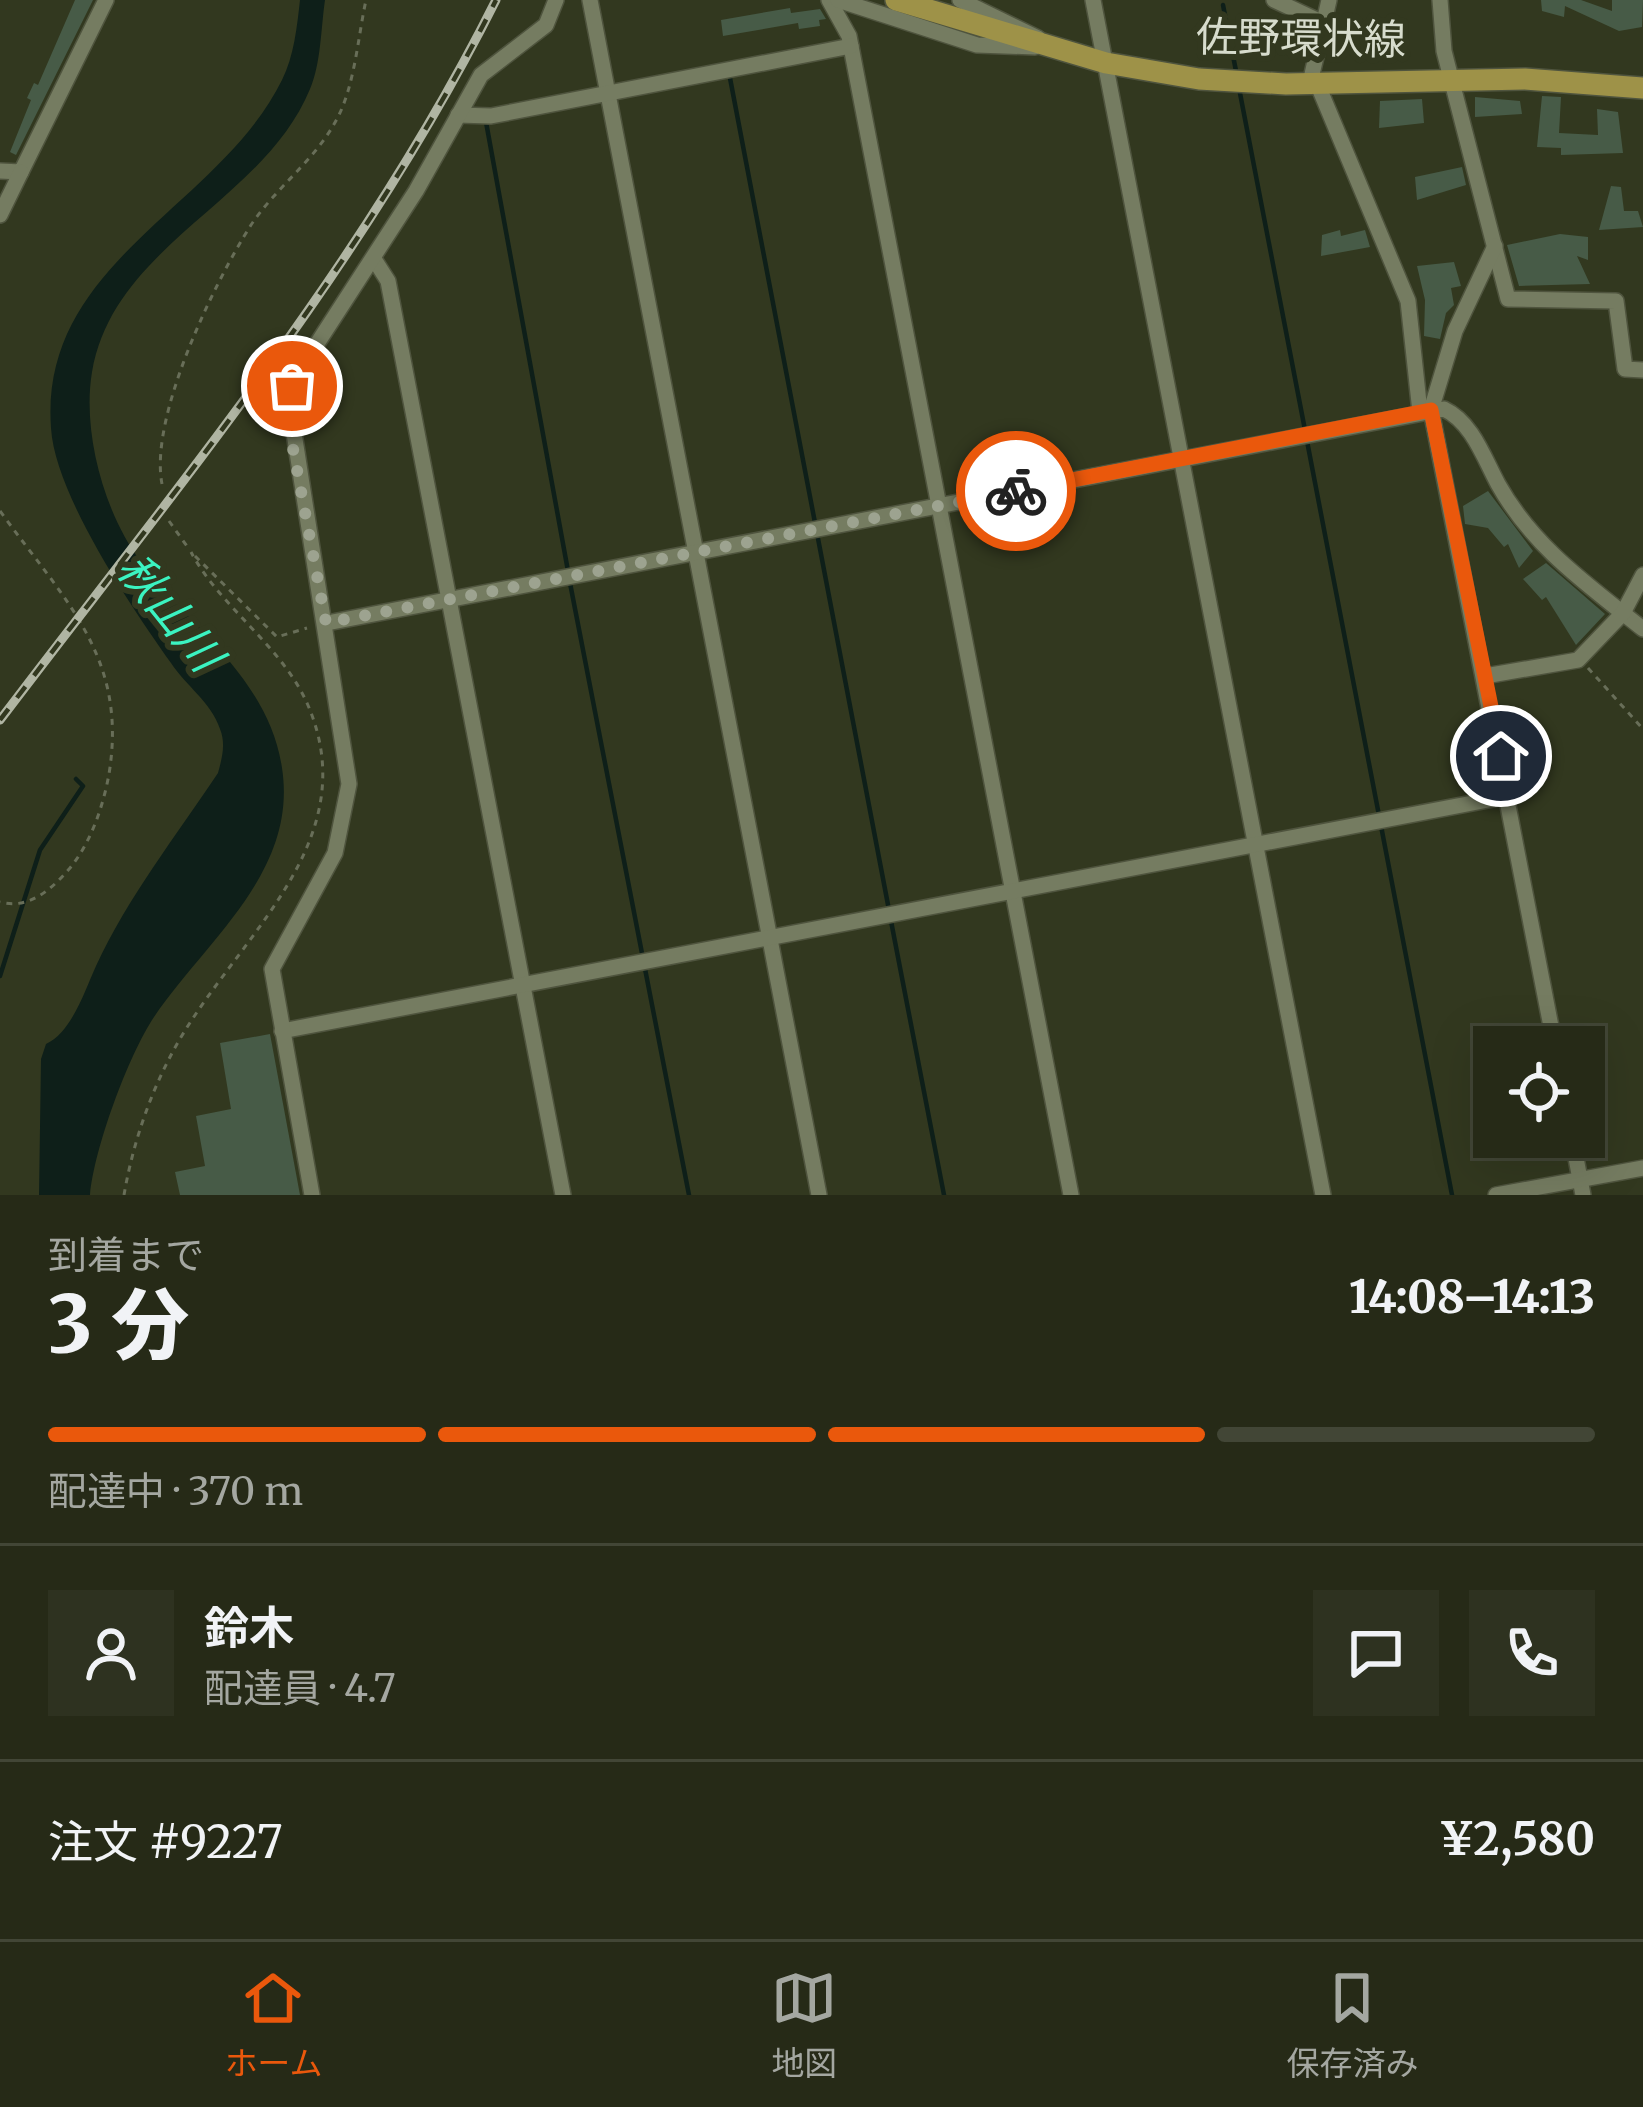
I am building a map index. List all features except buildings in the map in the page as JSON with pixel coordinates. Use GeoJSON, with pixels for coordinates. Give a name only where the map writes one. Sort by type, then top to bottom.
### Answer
{"type":"FeatureCollection","features":[{"type":"Feature","properties":{"kind":"main road","name":"佐野環状線"},"geometry":{"type":"LineString","coordinates":[[896,0],[1106,63],[1198,80],[1453,79],[1643,88]]}},
{"type":"Feature","properties":{"kind":"street"},"geometry":{"type":"LineString","coordinates":[[0,215],[106,0]]}},
{"type":"Feature","properties":{"kind":"street"},"geometry":{"type":"LineString","coordinates":[[313,1195],[272,969],[316,895],[346,816],[346,742],[287,417],[289,400],[300,370],[374,259],[458,116],[495,61],[546,26],[556,0]]}},
{"type":"Feature","properties":{"kind":"street"},"geometry":{"type":"LineString","coordinates":[[590,0],[819,1195]]}},
{"type":"Feature","properties":{"kind":"street"},"geometry":{"type":"LineString","coordinates":[[829,0],[846,25],[851,46],[1070,1195]]}},
{"type":"Feature","properties":{"kind":"street"},"geometry":{"type":"LineString","coordinates":[[838,0],[977,44],[1050,47]]}},
{"type":"Feature","properties":{"kind":"street"},"geometry":{"type":"LineString","coordinates":[[960,0],[1022,26],[1050,47]]}},
{"type":"Feature","properties":{"kind":"street"},"geometry":{"type":"LineString","coordinates":[[1093,0],[1323,1195]]}},
{"type":"Feature","properties":{"kind":"street"},"geometry":{"type":"LineString","coordinates":[[1274,0],[1321,22]]}},
{"type":"Feature","properties":{"kind":"street"},"geometry":{"type":"LineString","coordinates":[[1329,0],[1321,22],[1314,83],[1408,301],[1425,411],[1509,796],[1551,1026]]}},
{"type":"Feature","properties":{"kind":"street"},"geometry":{"type":"LineString","coordinates":[[1440,0],[1441,35],[1508,299],[1616,301],[1625,368],[1643,370]]}},
{"type":"Feature","properties":{"kind":"street"},"geometry":{"type":"LineString","coordinates":[[458,116],[491,116],[851,46]]}},
{"type":"Feature","properties":{"kind":"street"},"geometry":{"type":"LineString","coordinates":[[0,171],[21,172]]}},
{"type":"Feature","properties":{"kind":"street"},"geometry":{"type":"LineString","coordinates":[[1425,411],[1455,331],[1495,246]]}},
{"type":"Feature","properties":{"kind":"street"},"geometry":{"type":"LineString","coordinates":[[374,259],[388,281],[562,1195]]}},
{"type":"Feature","properties":{"kind":"street"},"geometry":{"type":"LineString","coordinates":[[326,623],[1425,411],[1456,415],[1531,532],[1588,590],[1643,629]]}},
{"type":"Feature","properties":{"kind":"street"},"geometry":{"type":"LineString","coordinates":[[1484,676],[1578,660],[1623,613],[1643,575]]}},
{"type":"Feature","properties":{"kind":"street"},"geometry":{"type":"LineString","coordinates":[[282,1030],[1509,796]]}},
{"type":"Feature","properties":{"kind":"street"},"geometry":{"type":"LineString","coordinates":[[1496,1195],[1581,1187],[1643,1168]]}},
{"type":"Feature","properties":{"kind":"path"},"geometry":{"type":"LineString","coordinates":[[162,484],[158,444],[207,314],[250,227],[313,158],[337,119],[366,0]]}},
{"type":"Feature","properties":{"kind":"path"},"geometry":{"type":"LineString","coordinates":[[0,511],[82,626],[107,674],[116,729],[106,791],[80,854],[56,883],[28,902],[0,902]]}},
{"type":"Feature","properties":{"kind":"path"},"geometry":{"type":"LineString","coordinates":[[124,1195],[150,1103],[170,1055],[299,872],[321,805],[321,753],[307,702],[169,521]]}},
{"type":"Feature","properties":{"kind":"path"},"geometry":{"type":"LineString","coordinates":[[190,551],[277,637],[326,623]]}},
{"type":"Feature","properties":{"kind":"path"},"geometry":{"type":"LineString","coordinates":[[1578,660],[1643,729]]}},
{"type":"Feature","properties":{"kind":"water","name":"秋山川"},"geometry":{"type":"Polygon","coordinates":[[[300,0],[325,0],[310,89],[288,129],[259,163],[158,256],[129,290],[106,328],[90,395],[93,446],[116,520],[141,562],[245,681],[274,736],[282,768],[283,805],[276,840],[244,902],[144,1034],[105,1129],[90,1195],[39,1195],[41,1059],[46,1044],[70,1020],[123,916],[218,773],[223,746],[211,711],[136,612],[80,517],[56,455],[51,428],[55,371],[73,322],[102,279],[253,125],[286,71],[300,0]]]}},
{"type":"Feature","properties":{"kind":"waterway"},"geometry":{"type":"LineString","coordinates":[[1223,5],[1237,76]]}},
{"type":"Feature","properties":{"kind":"waterway"},"geometry":{"type":"LineString","coordinates":[[730,78],[889,910]]}},
{"type":"Feature","properties":{"kind":"waterway"},"geometry":{"type":"LineString","coordinates":[[1239,88],[1305,430]]}},
{"type":"Feature","properties":{"kind":"waterway"},"geometry":{"type":"LineString","coordinates":[[486,122],[568,571]]}},
{"type":"Feature","properties":{"kind":"waterway"},"geometry":{"type":"LineString","coordinates":[[1307,441],[1452,1195]]}},
{"type":"Feature","properties":{"kind":"waterway"},"geometry":{"type":"LineString","coordinates":[[570,583],[689,1195]]}},
{"type":"Feature","properties":{"kind":"waterway"},"geometry":{"type":"LineString","coordinates":[[0,976],[40,850],[83,786],[76,779]]}},
{"type":"Feature","properties":{"kind":"waterway"},"geometry":{"type":"LineString","coordinates":[[891,921],[944,1195]]}},
{"type":"Feature","properties":{"kind":"railway"},"geometry":{"type":"LineString","coordinates":[[0,720],[200,459],[328,282],[444,97],[496,0]]}},
{"type":"Feature","properties":{"kind":"way so far"},"geometry":{"type":"LineString","coordinates":[[292,386],[287,417],[326,623],[1016,491]]}},
{"type":"Feature","properties":{"kind":"route"},"geometry":{"type":"LineString","coordinates":[[1016,491],[1431,410],[1501,756]]}}]}
